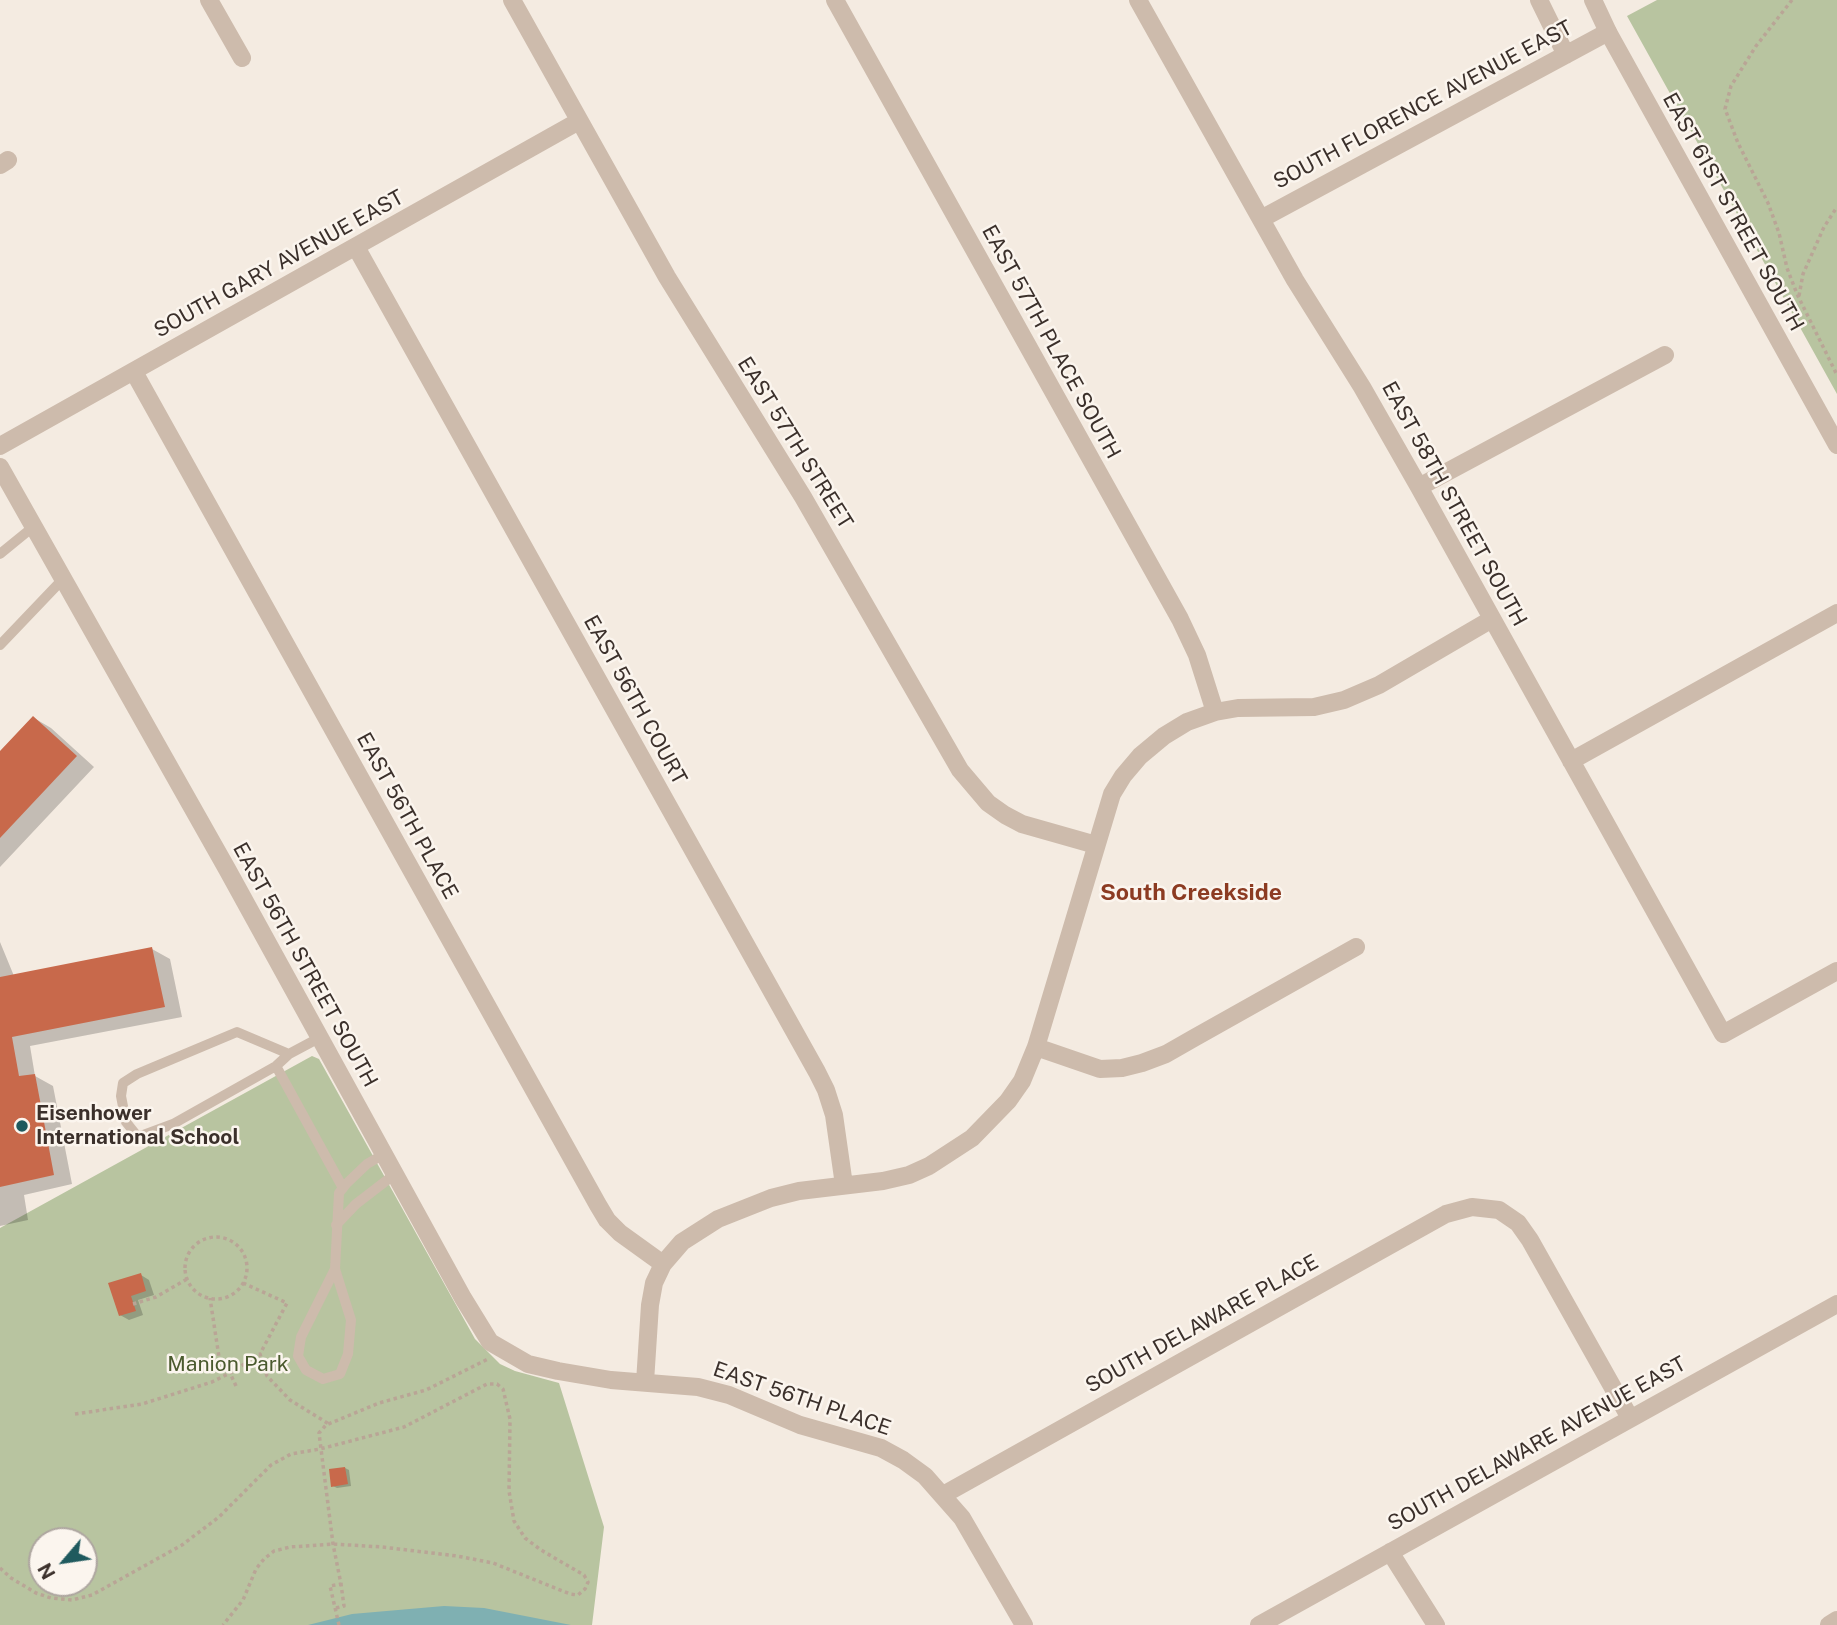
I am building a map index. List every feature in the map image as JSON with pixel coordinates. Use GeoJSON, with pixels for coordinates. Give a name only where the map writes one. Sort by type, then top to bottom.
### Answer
{"type":"FeatureCollection","features":[{"type":"Feature","properties":{"kind":"street"},"geometry":{"type":"LineString","coordinates":[[209,0],[243,58]]}},
{"type":"Feature","properties":{"kind":"street","name":"EAST 57TH STREET"},"geometry":{"type":"LineString","coordinates":[[512,0],[667,277],[803,497],[960,770],[988,803],[1022,824],[1096,845]]}},
{"type":"Feature","properties":{"kind":"street","name":"EAST 57TH PLACE SOUTH"},"geometry":{"type":"LineString","coordinates":[[835,0],[1180,619],[1197,655],[1215,712]]}},
{"type":"Feature","properties":{"kind":"street","name":"EAST 58TH STREET SOUTH"},"geometry":{"type":"LineString","coordinates":[[1138,0],[1261,219],[1419,487],[1723,1034],[1837,971]]}},
{"type":"Feature","properties":{"kind":"street"},"geometry":{"type":"LineString","coordinates":[[1539,0],[1566,55]]}},
{"type":"Feature","properties":{"kind":"street","name":"EAST 61ST STREET SOUTH"},"geometry":{"type":"LineString","coordinates":[[1593,0],[1608,32],[1837,445]]}},
{"type":"Feature","properties":{"kind":"street","name":"SOUTH FLORENCE AVENUE EAST"},"geometry":{"type":"LineString","coordinates":[[1261,219],[1608,32]]}},
{"type":"Feature","properties":{"kind":"street","name":"SOUTH GARY AVENUE EAST"},"geometry":{"type":"LineString","coordinates":[[0,446],[579,121]]}},
{"type":"Feature","properties":{"kind":"street","name":"EAST 56TH COURT"},"geometry":{"type":"LineString","coordinates":[[356,247],[817,1072],[834,1115],[844,1185]]}},
{"type":"Feature","properties":{"kind":"street"},"geometry":{"type":"LineString","coordinates":[[1419,487],[1665,355]]}},
{"type":"Feature","properties":{"kind":"street","name":"EAST 56TH PLACE"},"geometry":{"type":"LineString","coordinates":[[134,372],[598,1205],[607,1220],[620,1233],[663,1264]]}},
{"type":"Feature","properties":{"kind":"street","name":"EAST 56TH STREET SOUTH"},"geometry":{"type":"LineString","coordinates":[[0,467],[490,1342],[528,1364],[583,1377],[645,1382]]}},
{"type":"Feature","properties":{"kind":"street"},"geometry":{"type":"LineString","coordinates":[[1571,761],[1837,613]]}},
{"type":"Feature","properties":{"kind":"street"},"geometry":{"type":"LineString","coordinates":[[645,1382],[654,1283],[663,1264],[682,1242],[744,1208],[799,1191],[883,1181],[909,1175],[952,1153],[991,1121],[1008,1101],[1022,1081],[1036,1047],[1112,794],[1140,756],[1164,736],[1187,722],[1215,712],[1238,708],[1314,707],[1344,700],[1379,685],[1492,619]]}},
{"type":"Feature","properties":{"kind":"street"},"geometry":{"type":"LineString","coordinates":[[1036,1047],[1100,1069],[1122,1068],[1142,1063],[1185,1044],[1356,947]]}},
{"type":"Feature","properties":{"kind":"street","name":"SOUTH DELAWARE PLACE"},"geometry":{"type":"LineString","coordinates":[[943,1495],[1459,1209],[1487,1208],[1508,1215],[1518,1223],[1630,1418]]}},
{"type":"Feature","properties":{"kind":"street","name":"SOUTH DELAWARE AVENUE EAST"},"geometry":{"type":"LineString","coordinates":[[1259,1625],[1837,1304]]}},
{"type":"Feature","properties":{"kind":"street","name":"EAST 56TH PLACE"},"geometry":{"type":"LineString","coordinates":[[645,1382],[698,1387],[729,1395],[800,1425],[881,1448],[903,1460],[925,1476],[962,1518],[1024,1625]]}},
{"type":"Feature","properties":{"kind":"street"},"geometry":{"type":"LineString","coordinates":[[1390,1552],[1436,1625]]}},
{"type":"Feature","properties":{"kind":"street"},"geometry":{"type":"LineString","coordinates":[[1829,1625],[1837,1620]]}},
{"type":"Feature","properties":{"kind":"lane"},"geometry":{"type":"LineString","coordinates":[[0,554],[33,527]]}},
{"type":"Feature","properties":{"kind":"lane"},"geometry":{"type":"LineString","coordinates":[[0,645],[63,579]]}},
{"type":"Feature","properties":{"kind":"lane"},"geometry":{"type":"LineString","coordinates":[[289,1054],[237,1032],[137,1074],[123,1083],[121,1096],[126,1122],[138,1137],[173,1124],[319,1038]]}},
{"type":"Feature","properties":{"kind":"lane"},"geometry":{"type":"LineString","coordinates":[[275,1066],[343,1188]]}},
{"type":"Feature","properties":{"kind":"lane"},"geometry":{"type":"LineString","coordinates":[[335,1269],[301,1337],[298,1356],[306,1370],[323,1379],[340,1374],[348,1354],[351,1320],[335,1269],[340,1193],[367,1164],[384,1154]]}},
{"type":"Feature","properties":{"kind":"lane"},"geometry":{"type":"LineString","coordinates":[[336,1225],[356,1204],[395,1174]]}},
{"type":"Feature","properties":{"kind":"path"},"geometry":{"type":"LineString","coordinates":[[1792,0],[1756,46],[1731,86],[1725,109],[1738,144],[1768,204],[1798,298],[1837,374]]}},
{"type":"Feature","properties":{"kind":"path"},"geometry":{"type":"LineString","coordinates":[[1798,298],[1803,274],[1824,227],[1837,207]]}},
{"type":"Feature","properties":{"kind":"path"},"geometry":{"type":"LineString","coordinates":[[220,1236],[230,1240],[244,1255],[247,1266],[242,1283],[224,1298],[210,1298],[195,1291],[187,1279],[184,1264],[187,1254],[193,1246],[210,1237],[220,1236]]}},
{"type":"Feature","properties":{"kind":"path"},"geometry":{"type":"LineString","coordinates":[[134,1304],[156,1297],[187,1279]]}},
{"type":"Feature","properties":{"kind":"path"},"geometry":{"type":"LineString","coordinates":[[75,1414],[142,1404],[212,1382],[260,1354],[287,1303],[242,1283]]}},
{"type":"Feature","properties":{"kind":"path"},"geometry":{"type":"LineString","coordinates":[[210,1298],[219,1357],[236,1386]]}},
{"type":"Feature","properties":{"kind":"path"},"geometry":{"type":"LineString","coordinates":[[260,1354],[267,1376],[290,1400],[329,1424]]}},
{"type":"Feature","properties":{"kind":"path"},"geometry":{"type":"LineString","coordinates":[[335,1608],[344,1606],[332,1544],[319,1433],[329,1424],[379,1403],[426,1390],[494,1356]]}},
{"type":"Feature","properties":{"kind":"path"},"geometry":{"type":"LineString","coordinates":[[0,1568],[36,1593],[51,1598],[72,1600],[92,1595],[182,1545],[219,1517],[271,1465],[291,1454],[404,1427],[487,1384],[496,1384],[503,1388],[510,1419],[509,1491],[514,1521],[525,1538],[584,1575],[588,1582],[578,1595],[493,1563],[382,1547],[332,1544],[290,1547],[274,1551],[256,1569],[243,1600],[223,1625]]}},
{"type":"Feature","properties":{"kind":"path"},"geometry":{"type":"LineString","coordinates":[[339,1625],[330,1586],[341,1584]]}},
{"type":"Feature","properties":{"kind":"green space"},"geometry":{"type":"Polygon","coordinates":[[[1657,0],[1837,0],[1837,394],[1627,16],[1657,0]]]}},
{"type":"Feature","properties":{"kind":"green space","name":"Manion Park"},"geometry":{"type":"Polygon","coordinates":[[[312,1056],[319,1059],[475,1339],[500,1364],[559,1383],[604,1527],[592,1625],[0,1625],[0,1228],[312,1056]]]}},
{"type":"Feature","properties":{"kind":"water"},"geometry":{"type":"Polygon","coordinates":[[[444,1606],[484,1608],[571,1625],[308,1625],[352,1614],[444,1606]]]}},
{"type":"Feature","properties":{"kind":"building"},"geometry":{"type":"Polygon","coordinates":[[[33,716],[77,756],[0,838],[0,751],[33,716]]]}},
{"type":"Feature","properties":{"kind":"building","name":"Eisenhower International School"},"geometry":{"type":"Polygon","coordinates":[[[152,947],[165,1007],[12,1037],[19,1076],[35,1074],[54,1175],[0,1187],[0,977],[152,947]]]}},
{"type":"Feature","properties":{"kind":"building"},"geometry":{"type":"Polygon","coordinates":[[[141,1273],[146,1291],[131,1296],[136,1311],[119,1316],[108,1283],[141,1273]]]}},
{"type":"Feature","properties":{"kind":"building"},"geometry":{"type":"Polygon","coordinates":[[[345,1467],[348,1484],[331,1487],[329,1469],[345,1467]]]}},
{"type":"Feature","properties":{"kind":"place","name":"Eisenhower International School"},"geometry":{"type":"Point","coordinates":[22,1126]}},
{"type":"Feature","properties":{"kind":"district","name":"South Creekside"},"geometry":{"type":"Point","coordinates":[1191,893]}}]}
